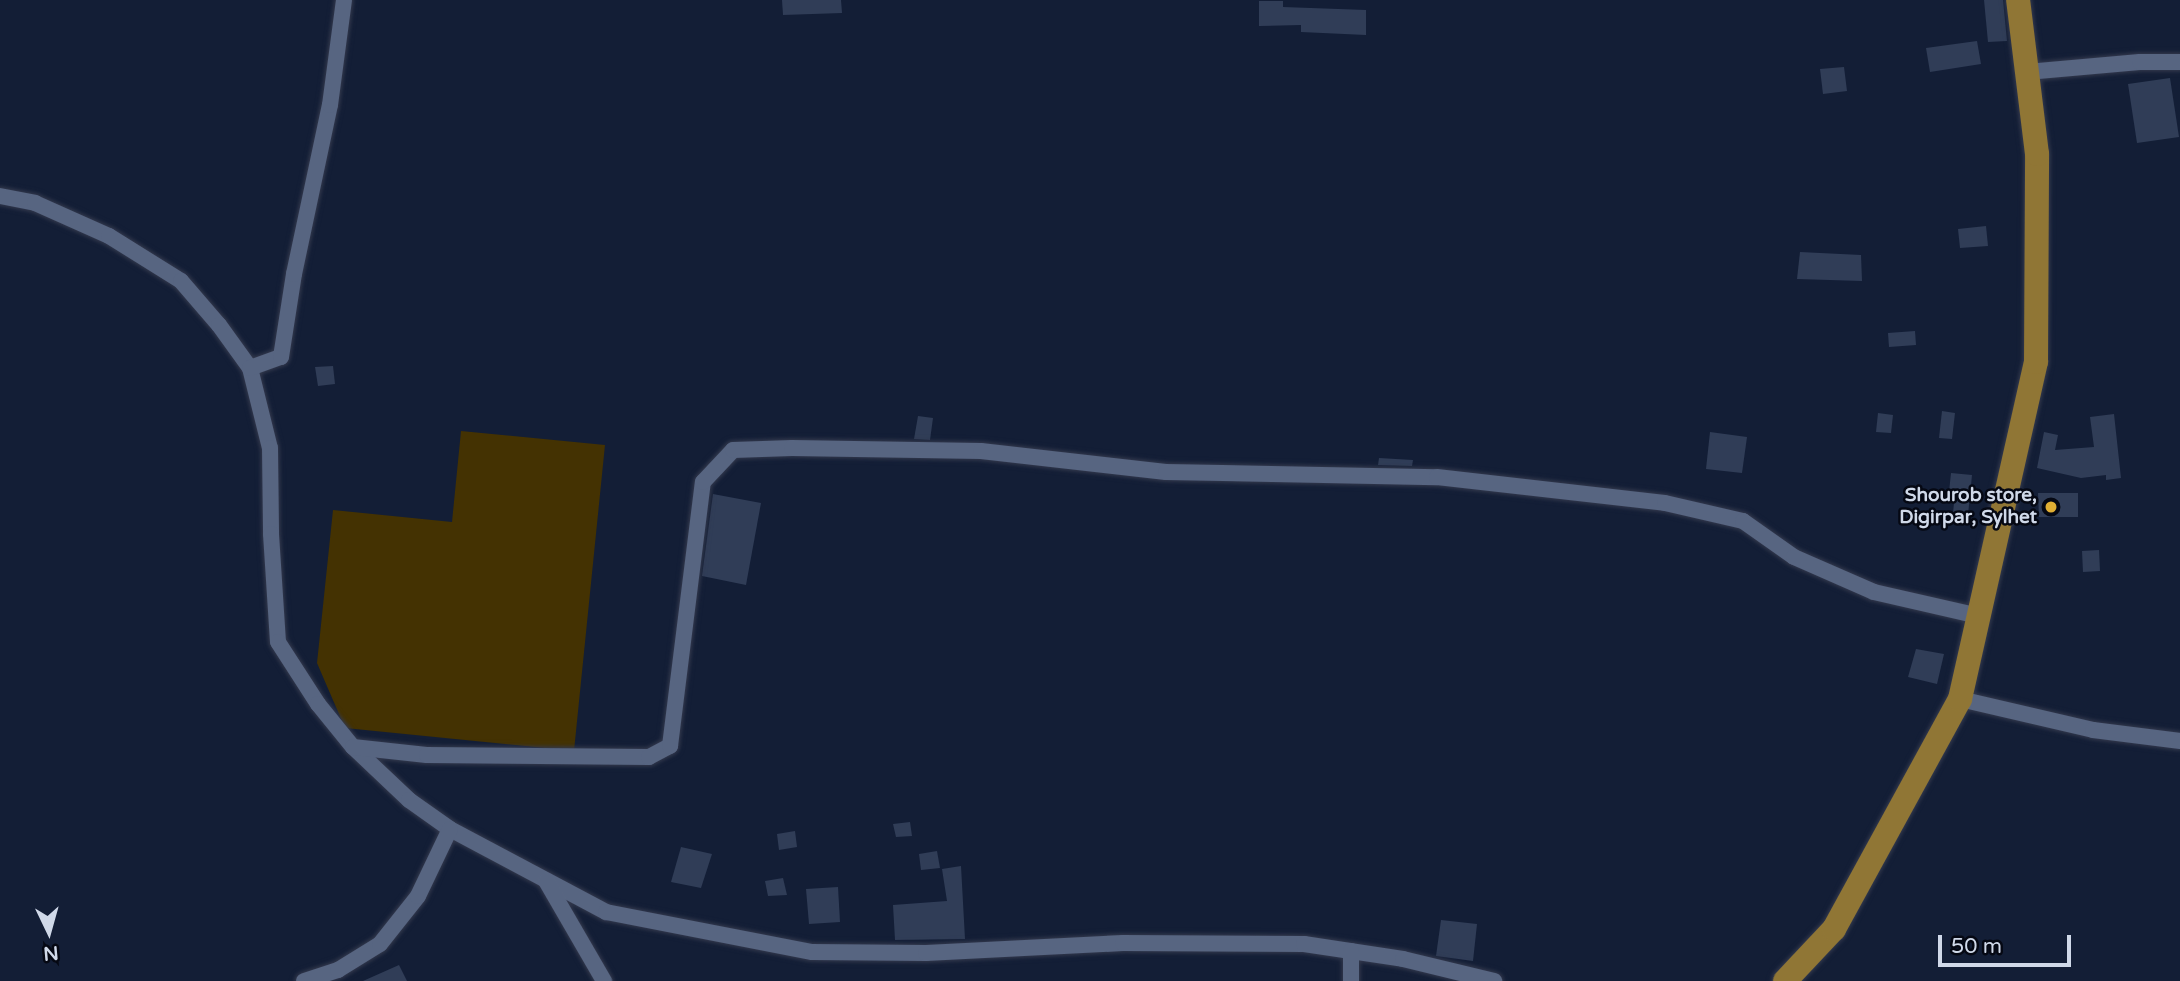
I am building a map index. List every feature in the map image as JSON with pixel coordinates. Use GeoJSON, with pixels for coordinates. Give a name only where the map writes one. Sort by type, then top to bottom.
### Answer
{"type":"FeatureCollection","features":[{"type":"Feature","properties":{"kind":"highway"},"geometry":{"type":"LineString","coordinates":[[1785,981],[1834,929],[1960,699],[2036,362],[2037,154],[2018,0]]}},
{"type":"Feature","properties":{"kind":"street"},"geometry":{"type":"LineString","coordinates":[[250,368],[281,357],[294,274],[330,106],[344,0]]}},
{"type":"Feature","properties":{"kind":"street"},"geometry":{"type":"LineString","coordinates":[[2027,72],[2140,62],[2180,62]]}},
{"type":"Feature","properties":{"kind":"street"},"geometry":{"type":"LineString","coordinates":[[0,196],[35,203],[109,236],[181,281],[219,325],[250,368],[270,448],[271,534],[278,642],[318,704],[353,747],[409,800],[450,829],[546,881],[606,912],[812,952],[926,953],[1123,943],[1304,944],[1403,959],[1494,981]]}},
{"type":"Feature","properties":{"kind":"street"},"geometry":{"type":"LineString","coordinates":[[353,747],[427,755],[649,757],[670,746],[703,482],[733,450],[792,448],[981,451],[1166,471],[1437,477],[1665,503],[1743,521],[1794,557],[1874,592],[1979,616]]}},
{"type":"Feature","properties":{"kind":"street"},"geometry":{"type":"LineString","coordinates":[[1960,699],[2093,730],[2180,741]]}},
{"type":"Feature","properties":{"kind":"street"},"geometry":{"type":"LineString","coordinates":[[304,981],[338,970],[380,944],[418,896],[450,829]]}},
{"type":"Feature","properties":{"kind":"street"},"geometry":{"type":"LineString","coordinates":[[546,881],[604,981]]}},
{"type":"Feature","properties":{"kind":"street"},"geometry":{"type":"LineString","coordinates":[[1350,951],[1351,981]]}},
{"type":"Feature","properties":{"kind":"shaded area"},"geometry":{"type":"Polygon","coordinates":[[[461,431],[605,445],[574,751],[345,728],[317,663],[333,510],[452,522],[461,431]]]}},
{"type":"Feature","properties":{"kind":"building"},"geometry":{"type":"Polygon","coordinates":[[[782,0],[841,0],[842,13],[783,15],[782,0]]]}},
{"type":"Feature","properties":{"kind":"building"},"geometry":{"type":"Polygon","coordinates":[[[1984,0],[2003,0],[2007,41],[1988,42],[1984,0]]]}},
{"type":"Feature","properties":{"kind":"building"},"geometry":{"type":"Polygon","coordinates":[[[1259,1],[1283,1],[1283,7],[1366,10],[1366,35],[1301,32],[1301,25],[1259,26],[1259,1]]]}},
{"type":"Feature","properties":{"kind":"building"},"geometry":{"type":"Polygon","coordinates":[[[1977,41],[1981,64],[1930,72],[1926,48],[1977,41]]]}},
{"type":"Feature","properties":{"kind":"building"},"geometry":{"type":"Polygon","coordinates":[[[1844,67],[1847,91],[1823,94],[1820,69],[1844,67]]]}},
{"type":"Feature","properties":{"kind":"building"},"geometry":{"type":"Polygon","coordinates":[[[2170,78],[2179,137],[2137,143],[2128,84],[2170,78]]]}},
{"type":"Feature","properties":{"kind":"building"},"geometry":{"type":"Polygon","coordinates":[[[1986,226],[1988,246],[1960,248],[1958,229],[1986,226]]]}},
{"type":"Feature","properties":{"kind":"building"},"geometry":{"type":"Polygon","coordinates":[[[1800,252],[1861,255],[1862,281],[1797,279],[1800,252]]]}},
{"type":"Feature","properties":{"kind":"building"},"geometry":{"type":"Polygon","coordinates":[[[1915,331],[1916,345],[1889,347],[1888,333],[1915,331]]]}},
{"type":"Feature","properties":{"kind":"building"},"geometry":{"type":"Polygon","coordinates":[[[333,366],[335,384],[318,386],[315,367],[333,366]]]}},
{"type":"Feature","properties":{"kind":"building"},"geometry":{"type":"Polygon","coordinates":[[[1942,411],[1955,413],[1952,439],[1939,438],[1942,411]]]}},
{"type":"Feature","properties":{"kind":"building"},"geometry":{"type":"Polygon","coordinates":[[[1878,413],[1893,415],[1891,433],[1876,432],[1878,413]]]}},
{"type":"Feature","properties":{"kind":"building"},"geometry":{"type":"Polygon","coordinates":[[[2114,414],[2121,478],[2106,480],[2106,475],[2081,478],[2037,468],[2044,432],[2058,435],[2055,450],[2094,447],[2090,417],[2114,414]]]}},
{"type":"Feature","properties":{"kind":"building"},"geometry":{"type":"Polygon","coordinates":[[[918,416],[933,418],[930,440],[914,439],[918,416]]]}},
{"type":"Feature","properties":{"kind":"building"},"geometry":{"type":"Polygon","coordinates":[[[1710,432],[1747,437],[1742,473],[1706,469],[1710,432]]]}},
{"type":"Feature","properties":{"kind":"building"},"geometry":{"type":"Polygon","coordinates":[[[1379,458],[1413,460],[1412,466],[1378,465],[1379,458]]]}},
{"type":"Feature","properties":{"kind":"building"},"geometry":{"type":"Polygon","coordinates":[[[1951,473],[1972,475],[1968,515],[1953,513],[1955,493],[1949,492],[1951,473]]]}},
{"type":"Feature","properties":{"kind":"building"},"geometry":{"type":"Polygon","coordinates":[[[2038,493],[2078,493],[2078,517],[2039,517],[2038,493]]]}},
{"type":"Feature","properties":{"kind":"building"},"geometry":{"type":"Polygon","coordinates":[[[713,494],[761,503],[746,585],[702,576],[713,494]]]}},
{"type":"Feature","properties":{"kind":"building"},"geometry":{"type":"Polygon","coordinates":[[[2099,550],[2100,571],[2083,572],[2082,551],[2099,550]]]}},
{"type":"Feature","properties":{"kind":"building"},"geometry":{"type":"Polygon","coordinates":[[[1916,649],[1944,654],[1937,684],[1908,677],[1916,649]]]}},
{"type":"Feature","properties":{"kind":"building"},"geometry":{"type":"Polygon","coordinates":[[[910,822],[912,836],[896,837],[893,824],[910,822]]]}},
{"type":"Feature","properties":{"kind":"building"},"geometry":{"type":"Polygon","coordinates":[[[795,831],[797,847],[779,850],[777,834],[795,831]]]}},
{"type":"Feature","properties":{"kind":"building"},"geometry":{"type":"Polygon","coordinates":[[[681,847],[712,854],[701,888],[671,882],[681,847]]]}},
{"type":"Feature","properties":{"kind":"building"},"geometry":{"type":"Polygon","coordinates":[[[937,851],[940,868],[921,870],[919,854],[937,851]]]}},
{"type":"Feature","properties":{"kind":"building"},"geometry":{"type":"Polygon","coordinates":[[[961,866],[965,939],[895,940],[893,905],[947,901],[942,869],[961,866]]]}},
{"type":"Feature","properties":{"kind":"building"},"geometry":{"type":"Polygon","coordinates":[[[783,878],[787,895],[768,896],[765,881],[783,878]]]}},
{"type":"Feature","properties":{"kind":"building"},"geometry":{"type":"Polygon","coordinates":[[[838,887],[840,922],[809,924],[806,889],[838,887]]]}},
{"type":"Feature","properties":{"kind":"building"},"geometry":{"type":"Polygon","coordinates":[[[1441,920],[1477,924],[1473,961],[1436,956],[1441,920]]]}},
{"type":"Feature","properties":{"kind":"building"},"geometry":{"type":"Polygon","coordinates":[[[399,965],[407,981],[363,981],[399,965]]]}},
{"type":"Feature","properties":{"kind":"place","name":"Shourob store, Digirpar, Sylhet"},"geometry":{"type":"Point","coordinates":[2051,507]}}]}
